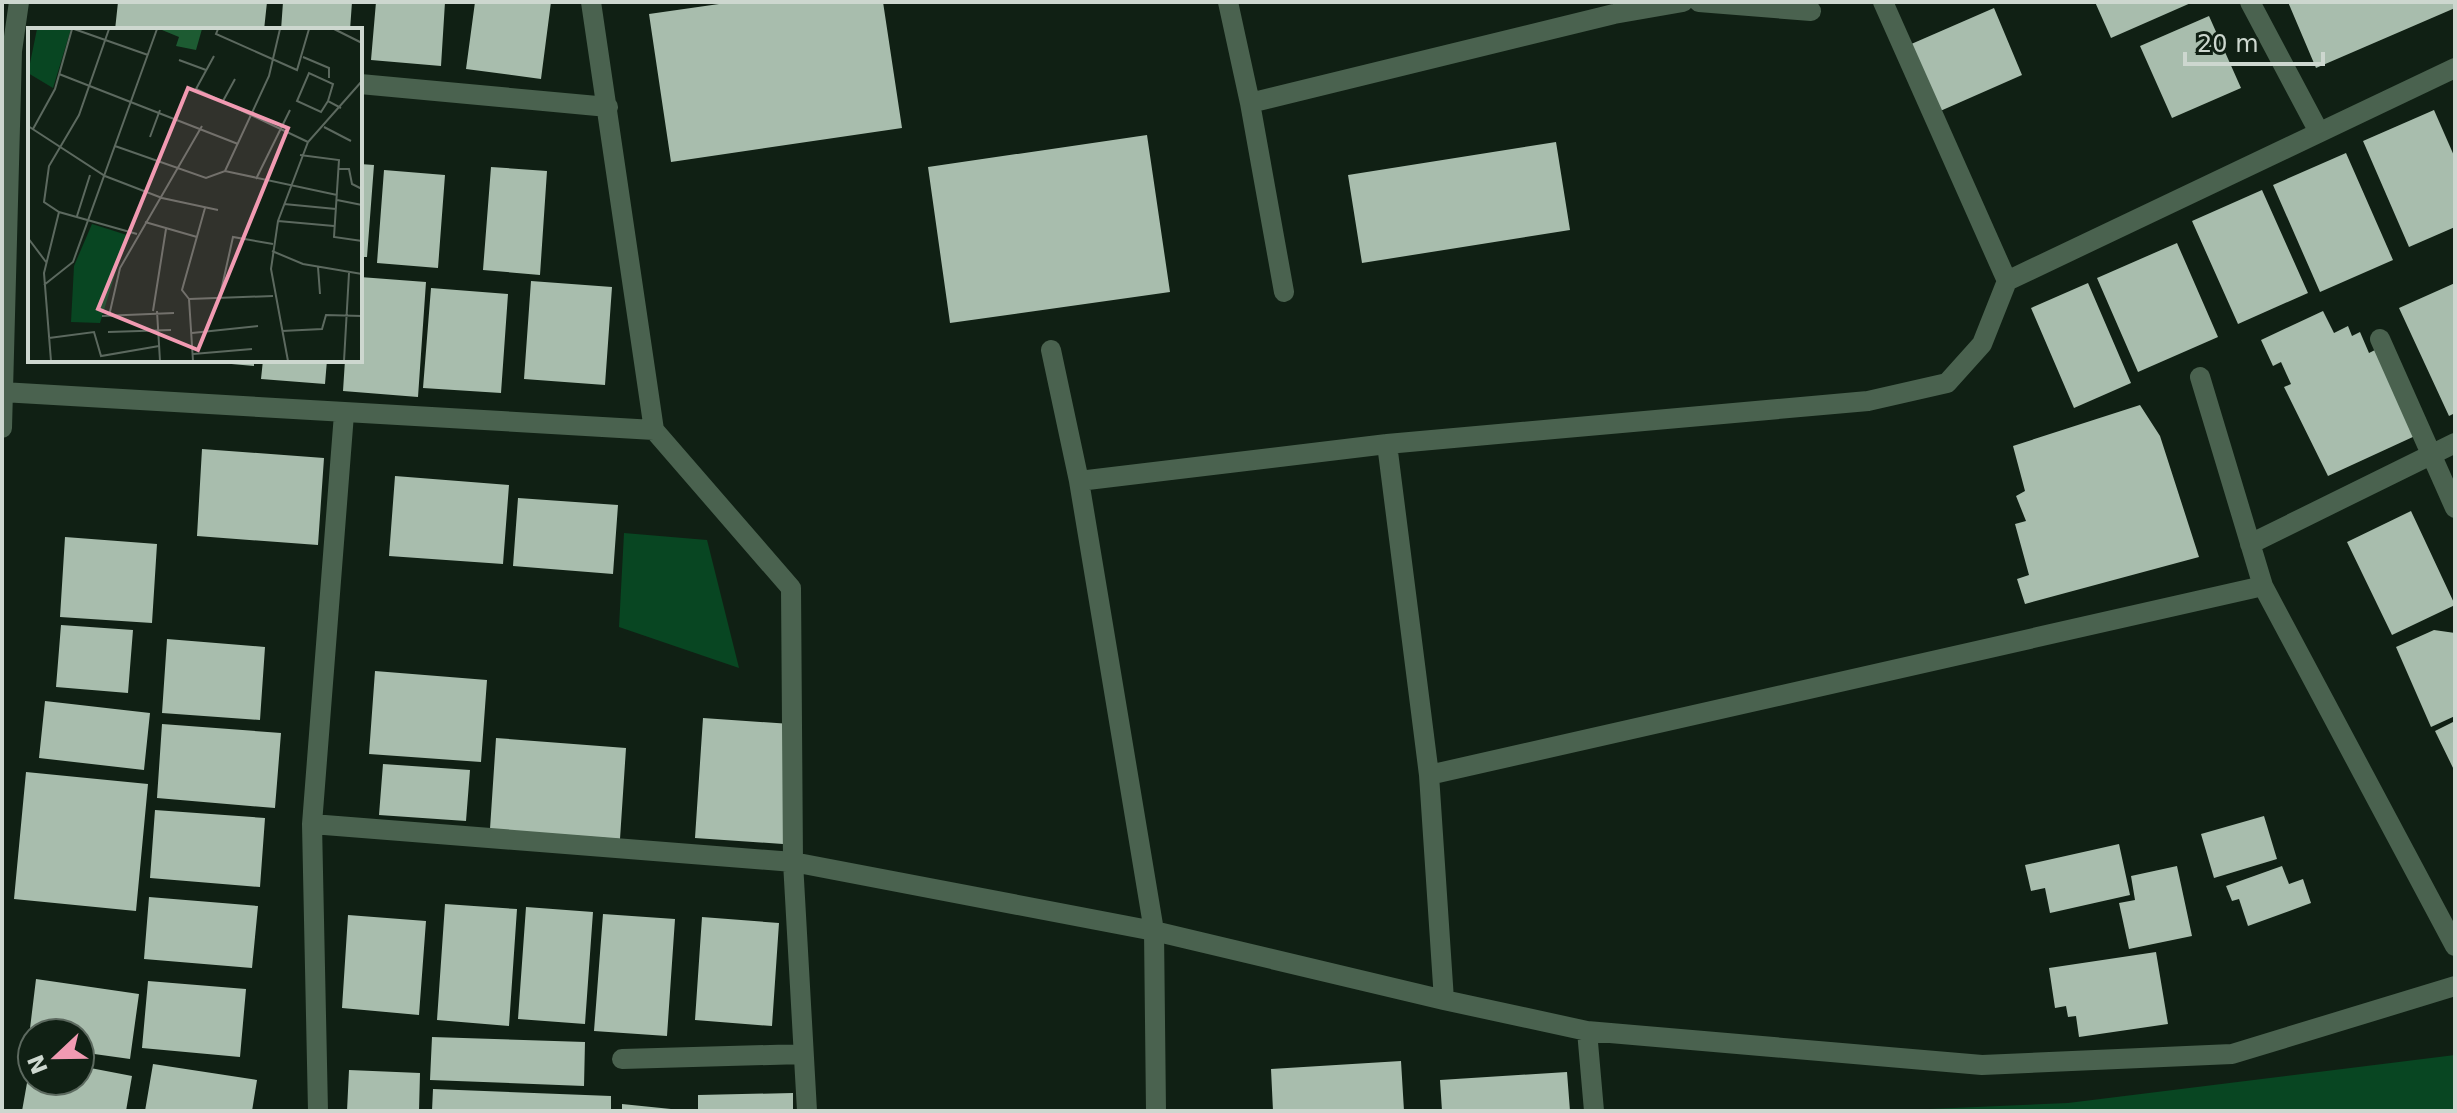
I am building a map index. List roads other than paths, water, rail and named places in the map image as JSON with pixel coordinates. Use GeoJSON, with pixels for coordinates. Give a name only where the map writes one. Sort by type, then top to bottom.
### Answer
{"type":"FeatureCollection","features":[{"type":"Feature","properties":{"kind":"street"},"geometry":{"type":"LineString","coordinates":[[2,428],[19,2]]}},
{"type":"Feature","properties":{"kind":"street"},"geometry":{"type":"LineString","coordinates":[[591,2],[654,430],[791,588],[793,862],[807,1111]]}},
{"type":"Feature","properties":{"kind":"street"},"geometry":{"type":"LineString","coordinates":[[1228,2],[1250,103],[1284,292]]}},
{"type":"Feature","properties":{"kind":"street"},"geometry":{"type":"LineString","coordinates":[[1250,103],[1614,14],[1683,2]]}},
{"type":"Feature","properties":{"kind":"street"},"geometry":{"type":"LineString","coordinates":[[1699,2],[1811,11]]}},
{"type":"Feature","properties":{"kind":"street"},"geometry":{"type":"LineString","coordinates":[[1883,2],[2007,281]]}},
{"type":"Feature","properties":{"kind":"street"},"geometry":{"type":"LineString","coordinates":[[2250,2],[2319,132]]}},
{"type":"Feature","properties":{"kind":"street"},"geometry":{"type":"LineString","coordinates":[[1079,481],[1387,444],[1868,401],[1947,383],[1982,344],[2007,281],[2455,68]]}},
{"type":"Feature","properties":{"kind":"street"},"geometry":{"type":"LineString","coordinates":[[362,84],[608,107]]}},
{"type":"Feature","properties":{"kind":"street"},"geometry":{"type":"LineString","coordinates":[[2380,339],[2455,508]]}},
{"type":"Feature","properties":{"kind":"street"},"geometry":{"type":"LineString","coordinates":[[1051,350],[1079,481],[1154,931],[1156,1111]]}},
{"type":"Feature","properties":{"kind":"street"},"geometry":{"type":"LineString","coordinates":[[2200,377],[2263,586],[2455,946]]}},
{"type":"Feature","properties":{"kind":"street"},"geometry":{"type":"LineString","coordinates":[[3,392],[654,430]]}},
{"type":"Feature","properties":{"kind":"street"},"geometry":{"type":"LineString","coordinates":[[318,1111],[312,824],[344,414]]}},
{"type":"Feature","properties":{"kind":"street"},"geometry":{"type":"LineString","coordinates":[[2250,544],[2455,443]]}},
{"type":"Feature","properties":{"kind":"street"},"geometry":{"type":"LineString","coordinates":[[1387,444],[1429,775],[1444,1000]]}},
{"type":"Feature","properties":{"kind":"street"},"geometry":{"type":"LineString","coordinates":[[1429,775],[2263,586]]}},
{"type":"Feature","properties":{"kind":"street"},"geometry":{"type":"LineString","coordinates":[[312,824],[793,862],[1154,931],[1587,1031],[1982,1065],[2232,1054],[2455,986]]}},
{"type":"Feature","properties":{"kind":"street"},"geometry":{"type":"LineString","coordinates":[[1587,1031],[1594,1111]]}},
{"type":"Feature","properties":{"kind":"street"},"geometry":{"type":"LineString","coordinates":[[622,1059],[803,1054]]}}]}
